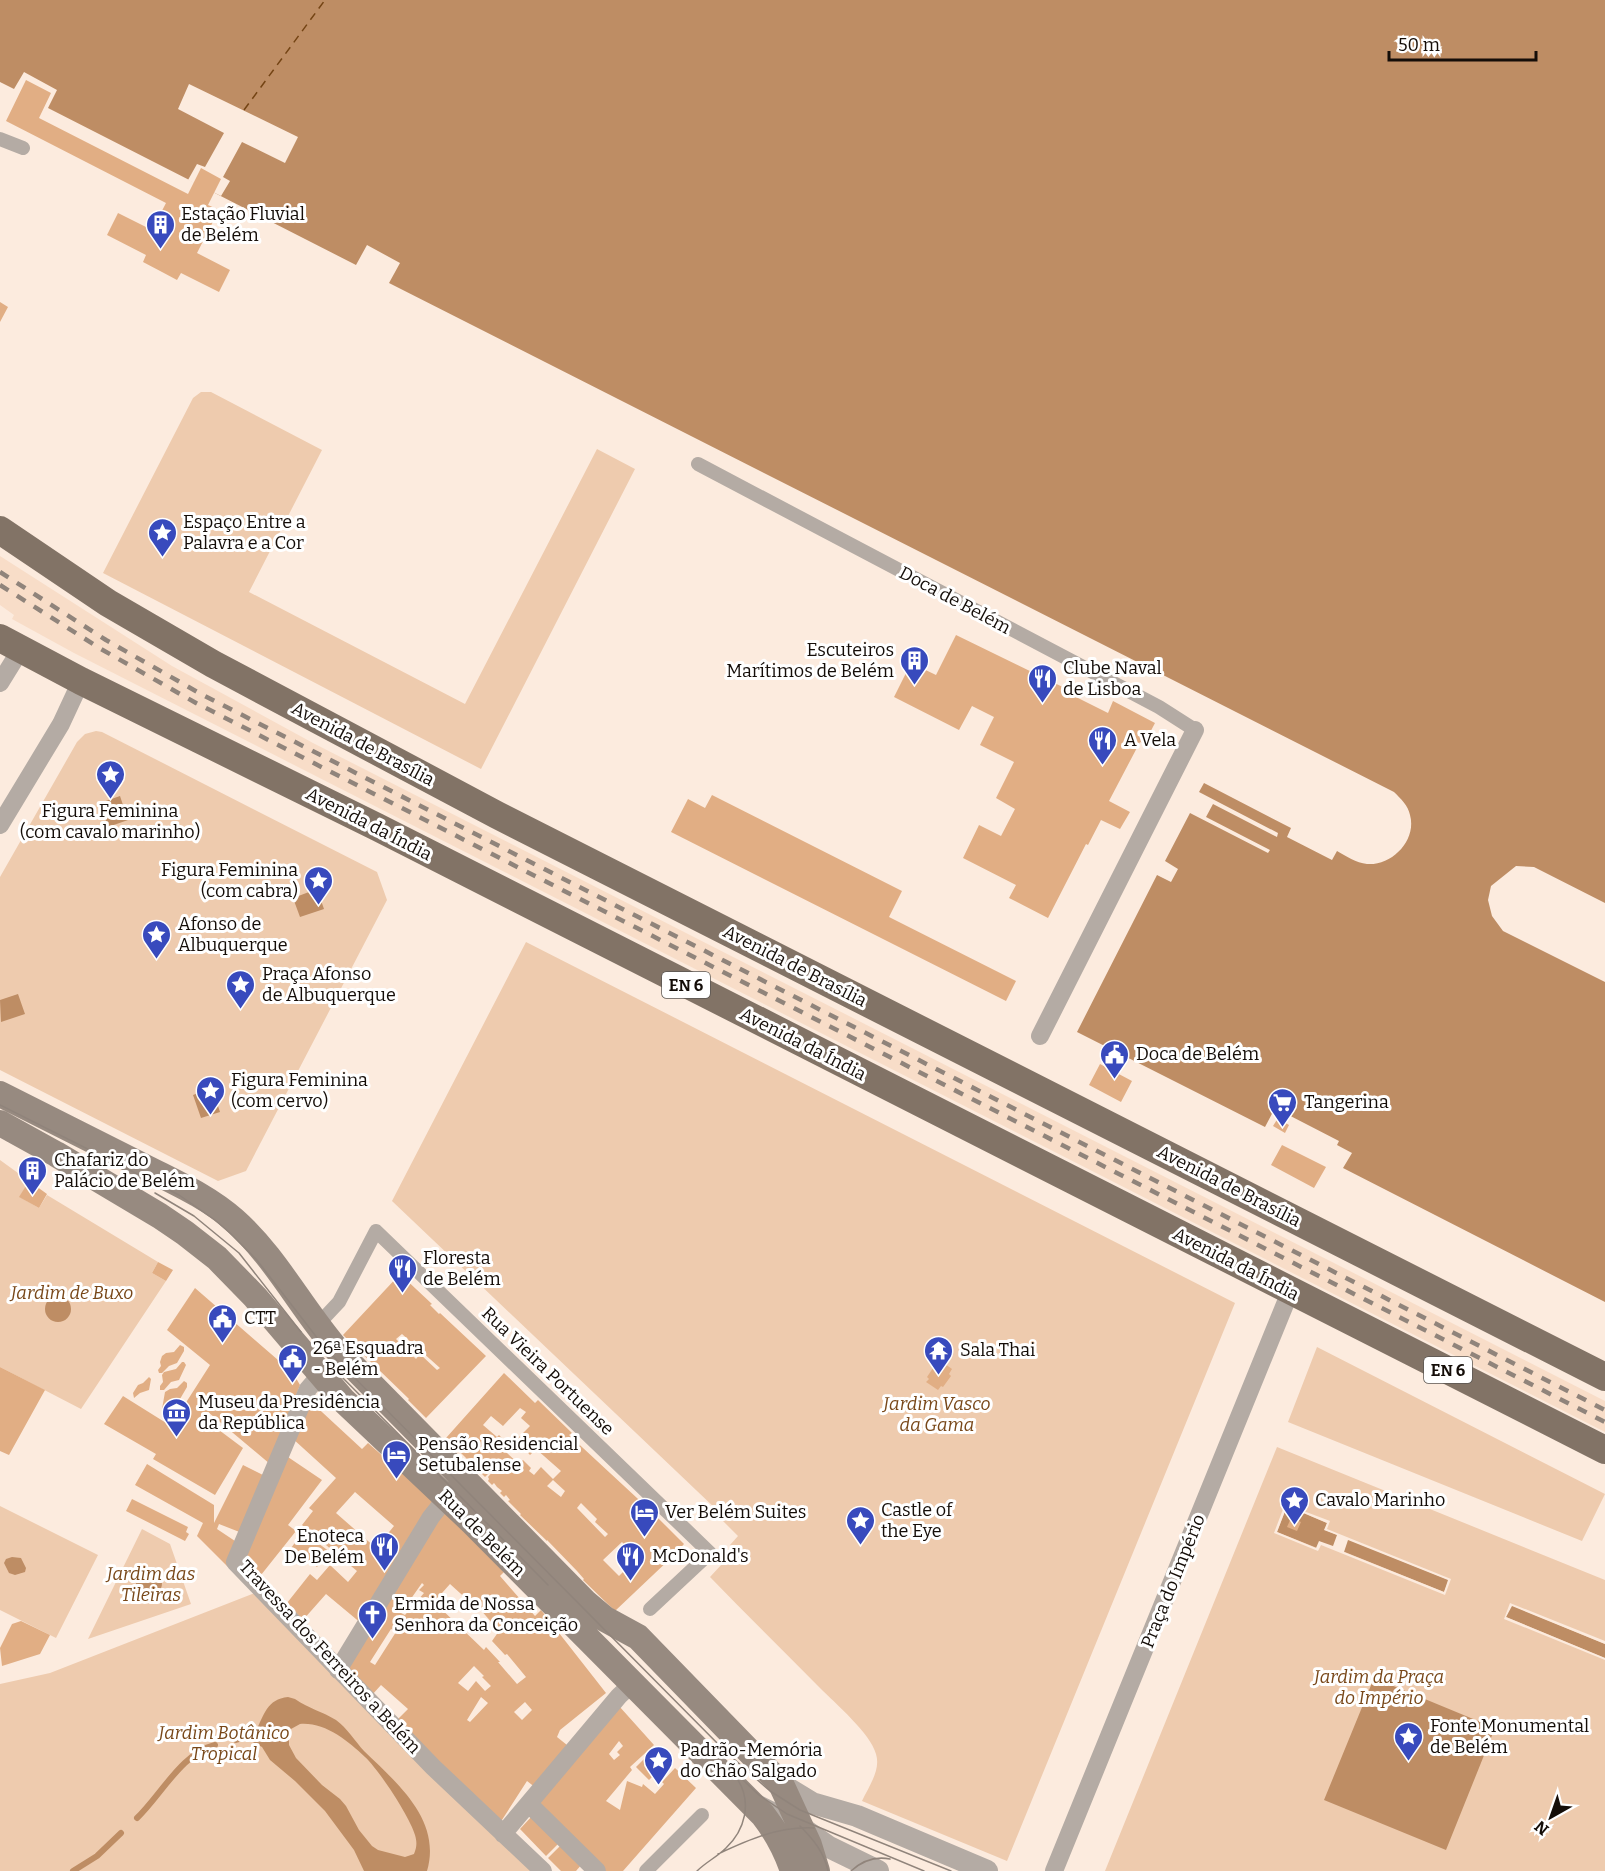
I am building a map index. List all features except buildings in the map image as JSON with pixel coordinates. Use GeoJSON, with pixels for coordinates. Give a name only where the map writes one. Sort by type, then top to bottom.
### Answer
{"type":"FeatureCollection","features":[{"type":"Feature","properties":{"kind":"main road","name":"Avenida de Brasília"},"geometry":{"type":"LineString","coordinates":[[0,530],[108,603],[213,664],[497,815],[1605,1377]]}},
{"type":"Feature","properties":{"kind":"main road","name":"Avenida da Índia"},"geometry":{"type":"LineString","coordinates":[[10,644],[377,827],[1605,1450]]}},
{"type":"Feature","properties":{"kind":"main road"},"geometry":{"type":"LineString","coordinates":[[0,1094],[190,1190],[221,1209],[249,1235],[318,1319]]}},
{"type":"Feature","properties":{"kind":"main road","name":"Rua de Belém"},"geometry":{"type":"LineString","coordinates":[[0,1123],[66,1160],[185,1233],[217,1258],[255,1298],[343,1400],[447,1497],[750,1802],[778,1834],[793,1871]]}},
{"type":"Feature","properties":{"kind":"main road","name":"Rua de Belém"},"geometry":{"type":"LineString","coordinates":[[318,1319],[339,1352],[586,1603],[605,1619],[638,1637],[760,1761],[786,1792],[813,1855],[817,1871]]}},
{"type":"Feature","properties":{"kind":"street"},"geometry":{"type":"LineString","coordinates":[[0,139],[23,148]]}},
{"type":"Feature","properties":{"kind":"street","name":"Doca de Belém"},"geometry":{"type":"LineString","coordinates":[[698,464],[1159,707],[1195,730],[1040,1036]]}},
{"type":"Feature","properties":{"kind":"street"},"geometry":{"type":"LineString","coordinates":[[0,683],[10,644]]}},
{"type":"Feature","properties":{"kind":"street"},"geometry":{"type":"LineString","coordinates":[[0,825],[61,724],[81,681]]}},
{"type":"Feature","properties":{"kind":"street","name":"Rua Vieira Portuense"},"geometry":{"type":"LineString","coordinates":[[318,1319],[339,1302],[376,1231],[710,1553],[650,1609]]}},
{"type":"Feature","properties":{"kind":"street","name":"Praça do Império"},"geometry":{"type":"LineString","coordinates":[[1054,1871],[1290,1292]]}},
{"type":"Feature","properties":{"kind":"street","name":"Travessa dos Ferreiros a Belém"},"geometry":{"type":"LineString","coordinates":[[320,1375],[308,1389],[235,1562],[434,1767],[543,1871]]}},
{"type":"Feature","properties":{"kind":"street"},"geometry":{"type":"LineString","coordinates":[[338,1670],[431,1517],[447,1497]]}},
{"type":"Feature","properties":{"kind":"street"},"geometry":{"type":"LineString","coordinates":[[503,1833],[619,1696],[632,1684]]}},
{"type":"Feature","properties":{"kind":"street"},"geometry":{"type":"LineString","coordinates":[[760,1761],[789,1789],[805,1800],[857,1816],[987,1871]]}},
{"type":"Feature","properties":{"kind":"street"},"geometry":{"type":"LineString","coordinates":[[750,1802],[802,1828],[829,1847],[877,1871]]}},
{"type":"Feature","properties":{"kind":"street"},"geometry":{"type":"LineString","coordinates":[[529,1804],[597,1871]]}},
{"type":"Feature","properties":{"kind":"street"},"geometry":{"type":"LineString","coordinates":[[793,1871],[792,1848],[802,1828],[815,1816],[824,1812],[840,1811]]}},
{"type":"Feature","properties":{"kind":"street"},"geometry":{"type":"LineString","coordinates":[[646,1871],[702,1815]]}},
{"type":"Feature","properties":{"kind":"street"},"geometry":{"type":"LineString","coordinates":[[855,1871],[863,1869],[877,1871]]}},
{"type":"Feature","properties":{"kind":"shaded area"},"geometry":{"type":"Polygon","coordinates":[[[0,0],[1605,0],[1605,903],[1534,867],[1516,866],[1491,886],[1488,900],[1492,916],[1503,931],[1605,982],[1605,1302],[1343,1168],[1352,1153],[1337,1145],[1339,1141],[1275,1108],[1265,1127],[1077,1032],[1157,875],[1171,882],[1178,869],[1165,861],[1190,813],[1268,853],[1270,850],[1206,817],[1213,804],[1277,837],[1278,833],[1199,792],[1204,783],[1291,828],[1287,837],[1332,860],[1337,851],[1355,861],[1367,864],[1385,861],[1393,856],[1406,842],[1410,833],[1409,811],[1394,792],[389,283],[400,263],[367,245],[356,265],[48,108],[57,90],[24,72],[14,89],[0,82],[0,0]]]}},
{"type":"Feature","properties":{"kind":"shaded area"},"geometry":{"type":"Polygon","coordinates":[[[0,556],[172,666],[313,743],[1605,1401],[1605,1432],[74,653],[12,619],[14,615],[0,605],[0,556]]]}},
{"type":"Feature","properties":{"kind":"shaded area"},"geometry":{"type":"Polygon","coordinates":[[[120,796],[128,820],[108,827],[100,803],[120,796]]]}},
{"type":"Feature","properties":{"kind":"shaded area"},"geometry":{"type":"Polygon","coordinates":[[[317,889],[324,909],[300,917],[293,898],[317,889]]]}},
{"type":"Feature","properties":{"kind":"shaded area"},"geometry":{"type":"Polygon","coordinates":[[[18,994],[25,1014],[1,1022],[0,1000],[18,994]]]}},
{"type":"Feature","properties":{"kind":"shaded area"},"geometry":{"type":"Polygon","coordinates":[[[212,1088],[220,1112],[201,1118],[193,1095],[212,1088]]]}},
{"type":"Feature","properties":{"kind":"shaded area"},"geometry":{"type":"Polygon","coordinates":[[[58,1296],[67,1300],[71,1309],[67,1318],[58,1322],[49,1318],[45,1309],[49,1300],[58,1296]]]}},
{"type":"Feature","properties":{"kind":"shaded area"},"geometry":{"type":"Polygon","coordinates":[[[1287,1506],[1327,1523],[1325,1530],[1449,1580],[1444,1592],[1320,1542],[1317,1548],[1277,1532],[1287,1506]]]}},
{"type":"Feature","properties":{"kind":"shaded area"},"geometry":{"type":"Polygon","coordinates":[[[21,1558],[26,1568],[25,1572],[15,1575],[9,1573],[4,1563],[6,1559],[21,1558]]]}},
{"type":"Feature","properties":{"kind":"shaded area"},"geometry":{"type":"Polygon","coordinates":[[[149,1570],[159,1573],[162,1583],[159,1593],[149,1596],[139,1593],[136,1583],[139,1573],[149,1570]]]}},
{"type":"Feature","properties":{"kind":"shaded area"},"geometry":{"type":"Polygon","coordinates":[[[1511,1605],[1605,1644],[1605,1658],[1506,1617],[1511,1605]]]}},
{"type":"Feature","properties":{"kind":"shaded area"},"geometry":{"type":"Polygon","coordinates":[[[1374,1678],[1495,1728],[1446,1850],[1324,1800],[1374,1678]]]}},
{"type":"Feature","properties":{"kind":"shaded area"},"geometry":{"type":"Polygon","coordinates":[[[281,1698],[295,1699],[336,1720],[414,1804],[428,1835],[430,1853],[427,1871],[364,1871],[354,1850],[325,1811],[270,1760],[262,1747],[247,1739],[247,1736],[256,1731],[271,1704],[281,1698]],[[300,1724],[291,1729],[289,1734],[289,1745],[296,1758],[322,1785],[340,1799],[372,1846],[378,1850],[405,1857],[414,1854],[416,1842],[412,1827],[393,1794],[371,1763],[336,1734],[309,1724],[300,1724]]]}},
{"type":"Feature","properties":{"kind":"green space"},"geometry":{"type":"Polygon","coordinates":[[[201,392],[211,392],[322,450],[249,592],[465,704],[597,449],[635,469],[481,769],[103,573],[193,398],[201,392]]]}},
{"type":"Feature","properties":{"kind":"green space"},"geometry":{"type":"Polygon","coordinates":[[[96,731],[377,872],[387,900],[246,1171],[218,1181],[0,1070],[0,877],[77,742],[85,734],[96,731]]]}},
{"type":"Feature","properties":{"kind":"green space","name":"Jardim Vasco da Gama"},"geometry":{"type":"Polygon","coordinates":[[[526,942],[1235,1303],[1007,1861],[862,1801],[877,1766],[876,1754],[867,1737],[852,1719],[710,1577],[735,1550],[730,1545],[738,1536],[715,1513],[717,1510],[392,1201],[526,942]]]}},
{"type":"Feature","properties":{"kind":"green space","name":"Jardim de Buxo"},"geometry":{"type":"Polygon","coordinates":[[[0,1160],[29,1181],[20,1197],[39,1208],[47,1195],[158,1262],[152,1273],[166,1281],[81,1409],[0,1367],[0,1160]]]}},
{"type":"Feature","properties":{"kind":"green space"},"geometry":{"type":"Polygon","coordinates":[[[1317,1347],[1605,1494],[1582,1541],[1288,1422],[1317,1347]]]}},
{"type":"Feature","properties":{"kind":"green space","name":"Jardim da Praça do Império"},"geometry":{"type":"Polygon","coordinates":[[[1277,1447],[1605,1580],[1605,1871],[1105,1871],[1277,1447]]]}},
{"type":"Feature","properties":{"kind":"green space"},"geometry":{"type":"Polygon","coordinates":[[[0,1506],[98,1555],[56,1638],[0,1610],[0,1506]]]}},
{"type":"Feature","properties":{"kind":"green space","name":"Jardim das Tileiras"},"geometry":{"type":"Polygon","coordinates":[[[142,1529],[170,1544],[191,1604],[88,1639],[142,1529]]]}},
{"type":"Feature","properties":{"kind":"green space","name":"Jardim Botânico Tropical"},"geometry":{"type":"Polygon","coordinates":[[[257,1592],[532,1871],[0,1871],[0,1684],[50,1673],[257,1592]]]}},
{"type":"Feature","properties":{"kind":"pier"},"geometry":{"type":"Polygon","coordinates":[[[189,84],[298,137],[285,163],[242,142],[223,177],[230,181],[221,196],[188,180],[197,164],[205,167],[224,133],[178,109],[189,84]]]}},
{"type":"Feature","properties":{"kind":"pier"},"geometry":{"type":"Polygon","coordinates":[[[1285,1504],[1330,1521],[1327,1529],[1451,1579],[1445,1595],[1321,1545],[1318,1551],[1274,1533],[1285,1504]],[[1287,1506],[1277,1532],[1316,1548],[1319,1541],[1333,1546],[1337,1535],[1324,1530],[1327,1523],[1287,1506]],[[1348,1540],[1344,1552],[1444,1592],[1448,1580],[1348,1540]]]}},
{"type":"Feature","properties":{"kind":"pier"},"geometry":{"type":"Polygon","coordinates":[[[1510,1603],[1605,1641],[1605,1644],[1512,1606],[1506,1617],[1605,1658],[1605,1660],[1504,1619],[1510,1603]]]}},
{"type":"Feature","properties":{"kind":"waterway"},"geometry":{"type":"LineString","coordinates":[[236,1740],[246,1737]]}},
{"type":"Feature","properties":{"kind":"waterway"},"geometry":{"type":"LineString","coordinates":[[137,1818],[182,1766],[203,1749],[215,1745]]}},
{"type":"Feature","properties":{"kind":"waterway"},"geometry":{"type":"LineString","coordinates":[[73,1871],[97,1856],[121,1833]]}},
{"type":"Feature","properties":{"kind":"ferry route"},"geometry":{"type":"LineString","coordinates":[[244,110],[325,0]]}},
{"type":"Feature","properties":{"kind":"tram line"},"geometry":{"type":"LineString","coordinates":[[0,1105],[179,1195],[230,1233],[256,1259],[325,1348],[725,1751],[770,1791],[800,1810],[951,1871]]}},
{"type":"Feature","properties":{"kind":"tram line"},"geometry":{"type":"LineString","coordinates":[[155,1193],[194,1216],[239,1253],[301,1332]]}},
{"type":"Feature","properties":{"kind":"tram line"},"geometry":{"type":"LineString","coordinates":[[335,1370],[548,1585]]}},
{"type":"Feature","properties":{"kind":"tram line"},"geometry":{"type":"LineString","coordinates":[[728,1766],[759,1795],[787,1814],[924,1871]]}},
{"type":"Feature","properties":{"kind":"tram line"},"geometry":{"type":"LineString","coordinates":[[697,1871],[733,1841],[742,1825],[745,1798],[738,1780]]}},
{"type":"Feature","properties":{"kind":"tram line"},"geometry":{"type":"LineString","coordinates":[[800,1826],[817,1846],[828,1871]]}},
{"type":"Feature","properties":{"kind":"tram line"},"geometry":{"type":"LineString","coordinates":[[718,1854],[752,1839],[776,1832],[814,1828]]}},
{"type":"Feature","properties":{"kind":"tram line"},"geometry":{"type":"LineString","coordinates":[[851,1871],[869,1860],[890,1859]]}},
{"type":"Feature","properties":{"kind":"railway"},"geometry":{"type":"LineString","coordinates":[[0,572],[106,640],[201,694],[1605,1410]]}},
{"type":"Feature","properties":{"kind":"railway"},"geometry":{"type":"LineString","coordinates":[[0,585],[101,649],[196,703],[1605,1422]]}},
{"type":"Feature","properties":{"kind":"place","name":"Estação Fluvial de Belém"},"geometry":{"type":"Point","coordinates":[160,250]}},
{"type":"Feature","properties":{"kind":"place","name":"Espaço Entre a Palavra e a Cor"},"geometry":{"type":"Point","coordinates":[162,558]}},
{"type":"Feature","properties":{"kind":"place","name":"Escuteiros Marítimos de Belém"},"geometry":{"type":"Point","coordinates":[915,686]}},
{"type":"Feature","properties":{"kind":"place","name":"Clube Naval de Lisboa"},"geometry":{"type":"Point","coordinates":[1042,704]}},
{"type":"Feature","properties":{"kind":"place","name":"A Vela"},"geometry":{"type":"Point","coordinates":[1103,766]}},
{"type":"Feature","properties":{"kind":"place","name":"Figura Feminina (com cavalo marinho)"},"geometry":{"type":"Point","coordinates":[110,800]}},
{"type":"Feature","properties":{"kind":"place","name":"Figura Feminina (com cabra)"},"geometry":{"type":"Point","coordinates":[319,906]}},
{"type":"Feature","properties":{"kind":"place","name":"Afonso de Albuquerque"},"geometry":{"type":"Point","coordinates":[157,960]}},
{"type":"Feature","properties":{"kind":"place","name":"Praça Afonso de Albuquerque"},"geometry":{"type":"Point","coordinates":[241,1010]}},
{"type":"Feature","properties":{"kind":"place","name":"Doca de Belém"},"geometry":{"type":"Point","coordinates":[1115,1080]}},
{"type":"Feature","properties":{"kind":"place","name":"Figura Feminina (com cervo)"},"geometry":{"type":"Point","coordinates":[210,1116]}},
{"type":"Feature","properties":{"kind":"place","name":"Tangerina"},"geometry":{"type":"Point","coordinates":[1283,1128]}},
{"type":"Feature","properties":{"kind":"place","name":"Chafariz do Palácio de Belém"},"geometry":{"type":"Point","coordinates":[33,1196]}},
{"type":"Feature","properties":{"kind":"place","name":"Floresta de Belém"},"geometry":{"type":"Point","coordinates":[402,1294]}},
{"type":"Feature","properties":{"kind":"place","name":"CTT"},"geometry":{"type":"Point","coordinates":[223,1344]}},
{"type":"Feature","properties":{"kind":"place","name":"Sala Thai"},"geometry":{"type":"Point","coordinates":[939,1376]}},
{"type":"Feature","properties":{"kind":"place","name":"26ª Esquadra - Belém"},"geometry":{"type":"Point","coordinates":[292,1384]}},
{"type":"Feature","properties":{"kind":"place","name":"Museu da Presidência da República"},"geometry":{"type":"Point","coordinates":[177,1438]}},
{"type":"Feature","properties":{"kind":"place","name":"Pensão Residencial Setubalense"},"geometry":{"type":"Point","coordinates":[397,1480]}},
{"type":"Feature","properties":{"kind":"place","name":"Cavalo Marinho"},"geometry":{"type":"Point","coordinates":[1294,1526]}},
{"type":"Feature","properties":{"kind":"place","name":"Ver Belém Suites"},"geometry":{"type":"Point","coordinates":[644,1538]}},
{"type":"Feature","properties":{"kind":"place","name":"Castle of the Eye"},"geometry":{"type":"Point","coordinates":[860,1546]}},
{"type":"Feature","properties":{"kind":"place","name":"Enoteca De Belém"},"geometry":{"type":"Point","coordinates":[385,1572]}},
{"type":"Feature","properties":{"kind":"place","name":"McDonald's"},"geometry":{"type":"Point","coordinates":[631,1582]}},
{"type":"Feature","properties":{"kind":"place","name":"Ermida de Nossa Senhora da Conceição"},"geometry":{"type":"Point","coordinates":[373,1640]}},
{"type":"Feature","properties":{"kind":"place","name":"Fonte Monumental de Belém"},"geometry":{"type":"Point","coordinates":[1409,1762]}},
{"type":"Feature","properties":{"kind":"place","name":"Padrão-Memória do Chão Salgado"},"geometry":{"type":"Point","coordinates":[659,1786]}}]}
